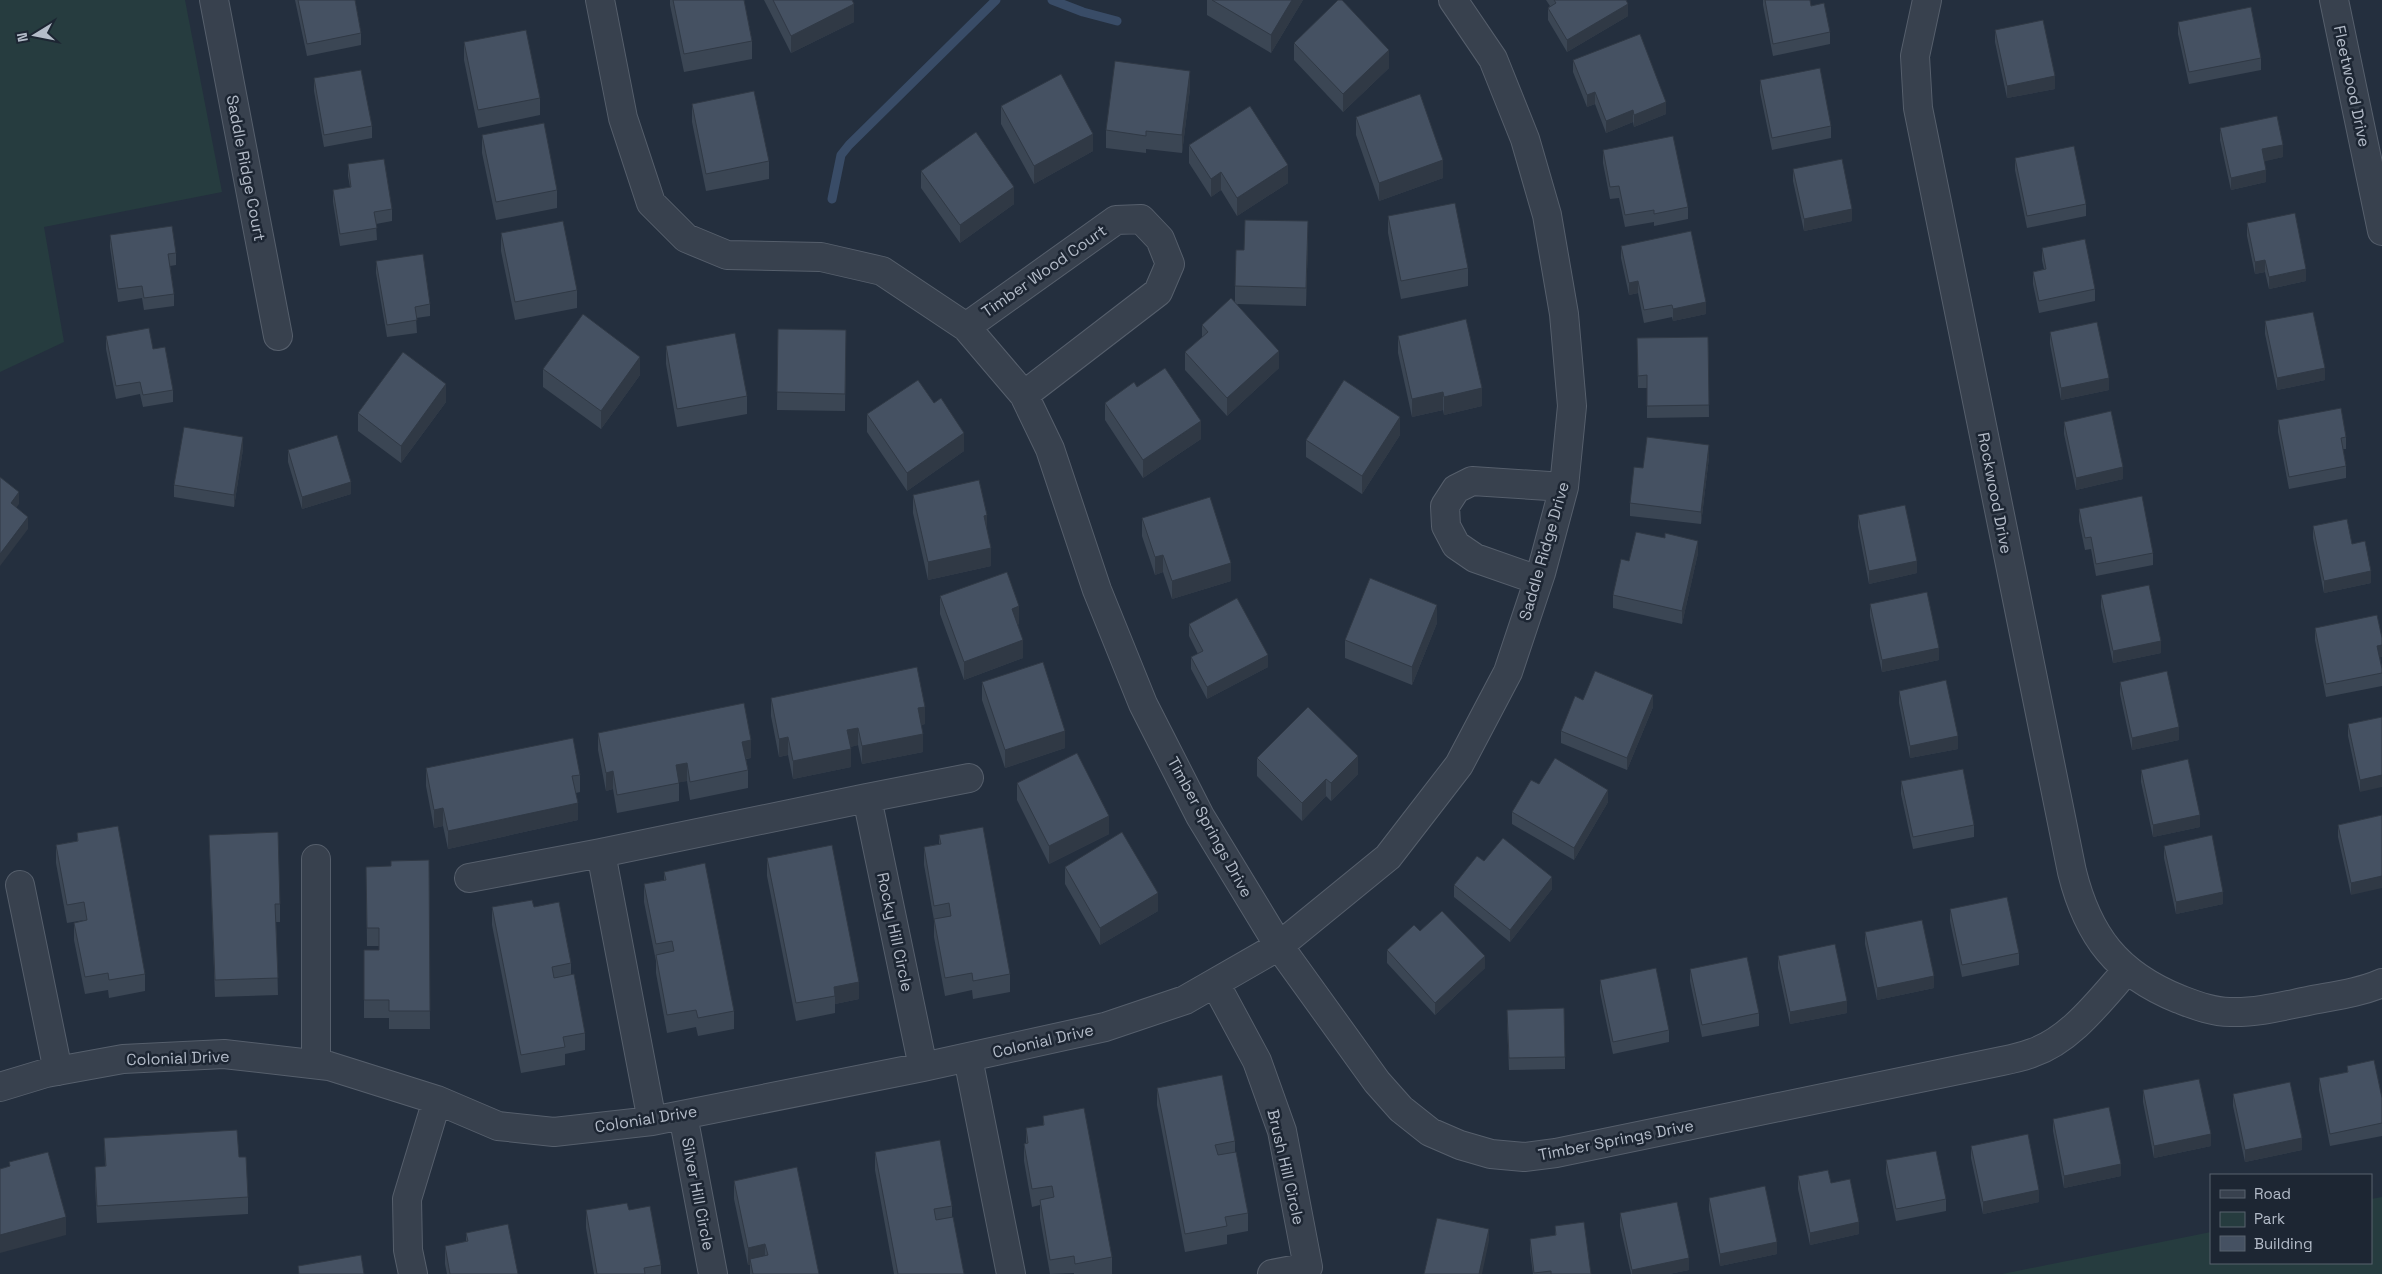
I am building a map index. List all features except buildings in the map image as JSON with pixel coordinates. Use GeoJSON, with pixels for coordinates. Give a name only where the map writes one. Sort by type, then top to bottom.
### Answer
{"type":"FeatureCollection","features":[{"type":"Feature","properties":{"kind":"street","name":"Saddle Ridge Court"},"geometry":{"type":"LineString","coordinates":[[214,0],[278,336]]}},
{"type":"Feature","properties":{"kind":"street","name":"Timber Springs Drive"},"geometry":{"type":"LineString","coordinates":[[600,0],[623,118],[650,204],[686,238],[727,255],[821,257],[882,271],[966,327],[1024,395],[1050,449],[1097,590],[1143,704],[1200,816],[1279,946],[1377,1082],[1401,1109],[1430,1132],[1460,1146],[1491,1154],[1524,1157],[1556,1153],[2034,1053],[2064,1035],[2091,1010],[2127,970]]}},
{"type":"Feature","properties":{"kind":"street","name":"Saddle Ridge Drive"},"geometry":{"type":"LineString","coordinates":[[1279,946],[1388,857],[1459,765],[1508,672],[1538,580],[1564,487],[1572,406],[1564,314],[1547,215],[1525,139],[1493,59],[1453,0]]}},
{"type":"Feature","properties":{"kind":"street","name":"Rockwood Drive"},"geometry":{"type":"LineString","coordinates":[[1927,0],[1915,56],[1918,108],[2072,872],[2078,895],[2102,944],[2127,970]]}},
{"type":"Feature","properties":{"kind":"street","name":"Fleetwood Drive"},"geometry":{"type":"LineString","coordinates":[[2334,0],[2382,231]]}},
{"type":"Feature","properties":{"kind":"street","name":"Timber Wood Court"},"geometry":{"type":"LineString","coordinates":[[966,327],[1116,220],[1141,219],[1160,239],[1170,264],[1158,292],[1024,395]]}},
{"type":"Feature","properties":{"kind":"street"},"geometry":{"type":"LineString","coordinates":[[1538,580],[1475,558],[1456,545],[1446,526],[1445,506],[1456,489],[1472,481],[1564,487]]}},
{"type":"Feature","properties":{"kind":"street"},"geometry":{"type":"LineString","coordinates":[[469,878],[969,778]]}},
{"type":"Feature","properties":{"kind":"street","name":"Rocky Hill Circle"},"geometry":{"type":"LineString","coordinates":[[867,798],[923,1067]]}},
{"type":"Feature","properties":{"kind":"street"},"geometry":{"type":"LineString","coordinates":[[601,853],[652,1121]]}},
{"type":"Feature","properties":{"kind":"street"},"geometry":{"type":"LineString","coordinates":[[316,859],[316,1064]]}},
{"type":"Feature","properties":{"kind":"street"},"geometry":{"type":"LineString","coordinates":[[20,885],[58,1071]]}},
{"type":"Feature","properties":{"kind":"street","name":"Colonial Drive"},"geometry":{"type":"LineString","coordinates":[[0,1087],[58,1071],[123,1059],[224,1054],[329,1066],[437,1100],[498,1126],[554,1132],[652,1121],[968,1058],[1105,1027],[1185,1000],[1279,946]]}},
{"type":"Feature","properties":{"kind":"street"},"geometry":{"type":"LineString","coordinates":[[2127,970],[2162,992],[2205,1009],[2229,1012],[2269,1009],[2382,984]]}},
{"type":"Feature","properties":{"kind":"street","name":"Brush Hill Circle"},"geometry":{"type":"LineString","coordinates":[[1215,983],[1257,1062],[1282,1130],[1308,1267],[1272,1274]]}},
{"type":"Feature","properties":{"kind":"street"},"geometry":{"type":"LineString","coordinates":[[968,1058],[1011,1274]]}},
{"type":"Feature","properties":{"kind":"street"},"geometry":{"type":"LineString","coordinates":[[413,1274],[408,1250],[408,1199],[437,1100]]}},
{"type":"Feature","properties":{"kind":"street","name":"Silver Hill Circle"},"geometry":{"type":"LineString","coordinates":[[683,1115],[713,1274]]}},
{"type":"Feature","properties":{"kind":"green space"},"geometry":{"type":"Polygon","coordinates":[[[0,0],[185,0],[222,192],[44,227],[64,342],[0,372],[0,0]]]}},
{"type":"Feature","properties":{"kind":"green space"},"geometry":{"type":"Polygon","coordinates":[[[2382,1197],[2382,1274],[2002,1274],[2210,1232],[2210,1264],[2372,1264],[2372,1199],[2382,1197]]]}},
{"type":"Feature","properties":{"kind":"waterway"},"geometry":{"type":"LineString","coordinates":[[832,199],[841,155],[849,145],[996,0]]}},
{"type":"Feature","properties":{"kind":"waterway"},"geometry":{"type":"LineString","coordinates":[[1052,0],[1083,12],[1117,21]]}}]}
